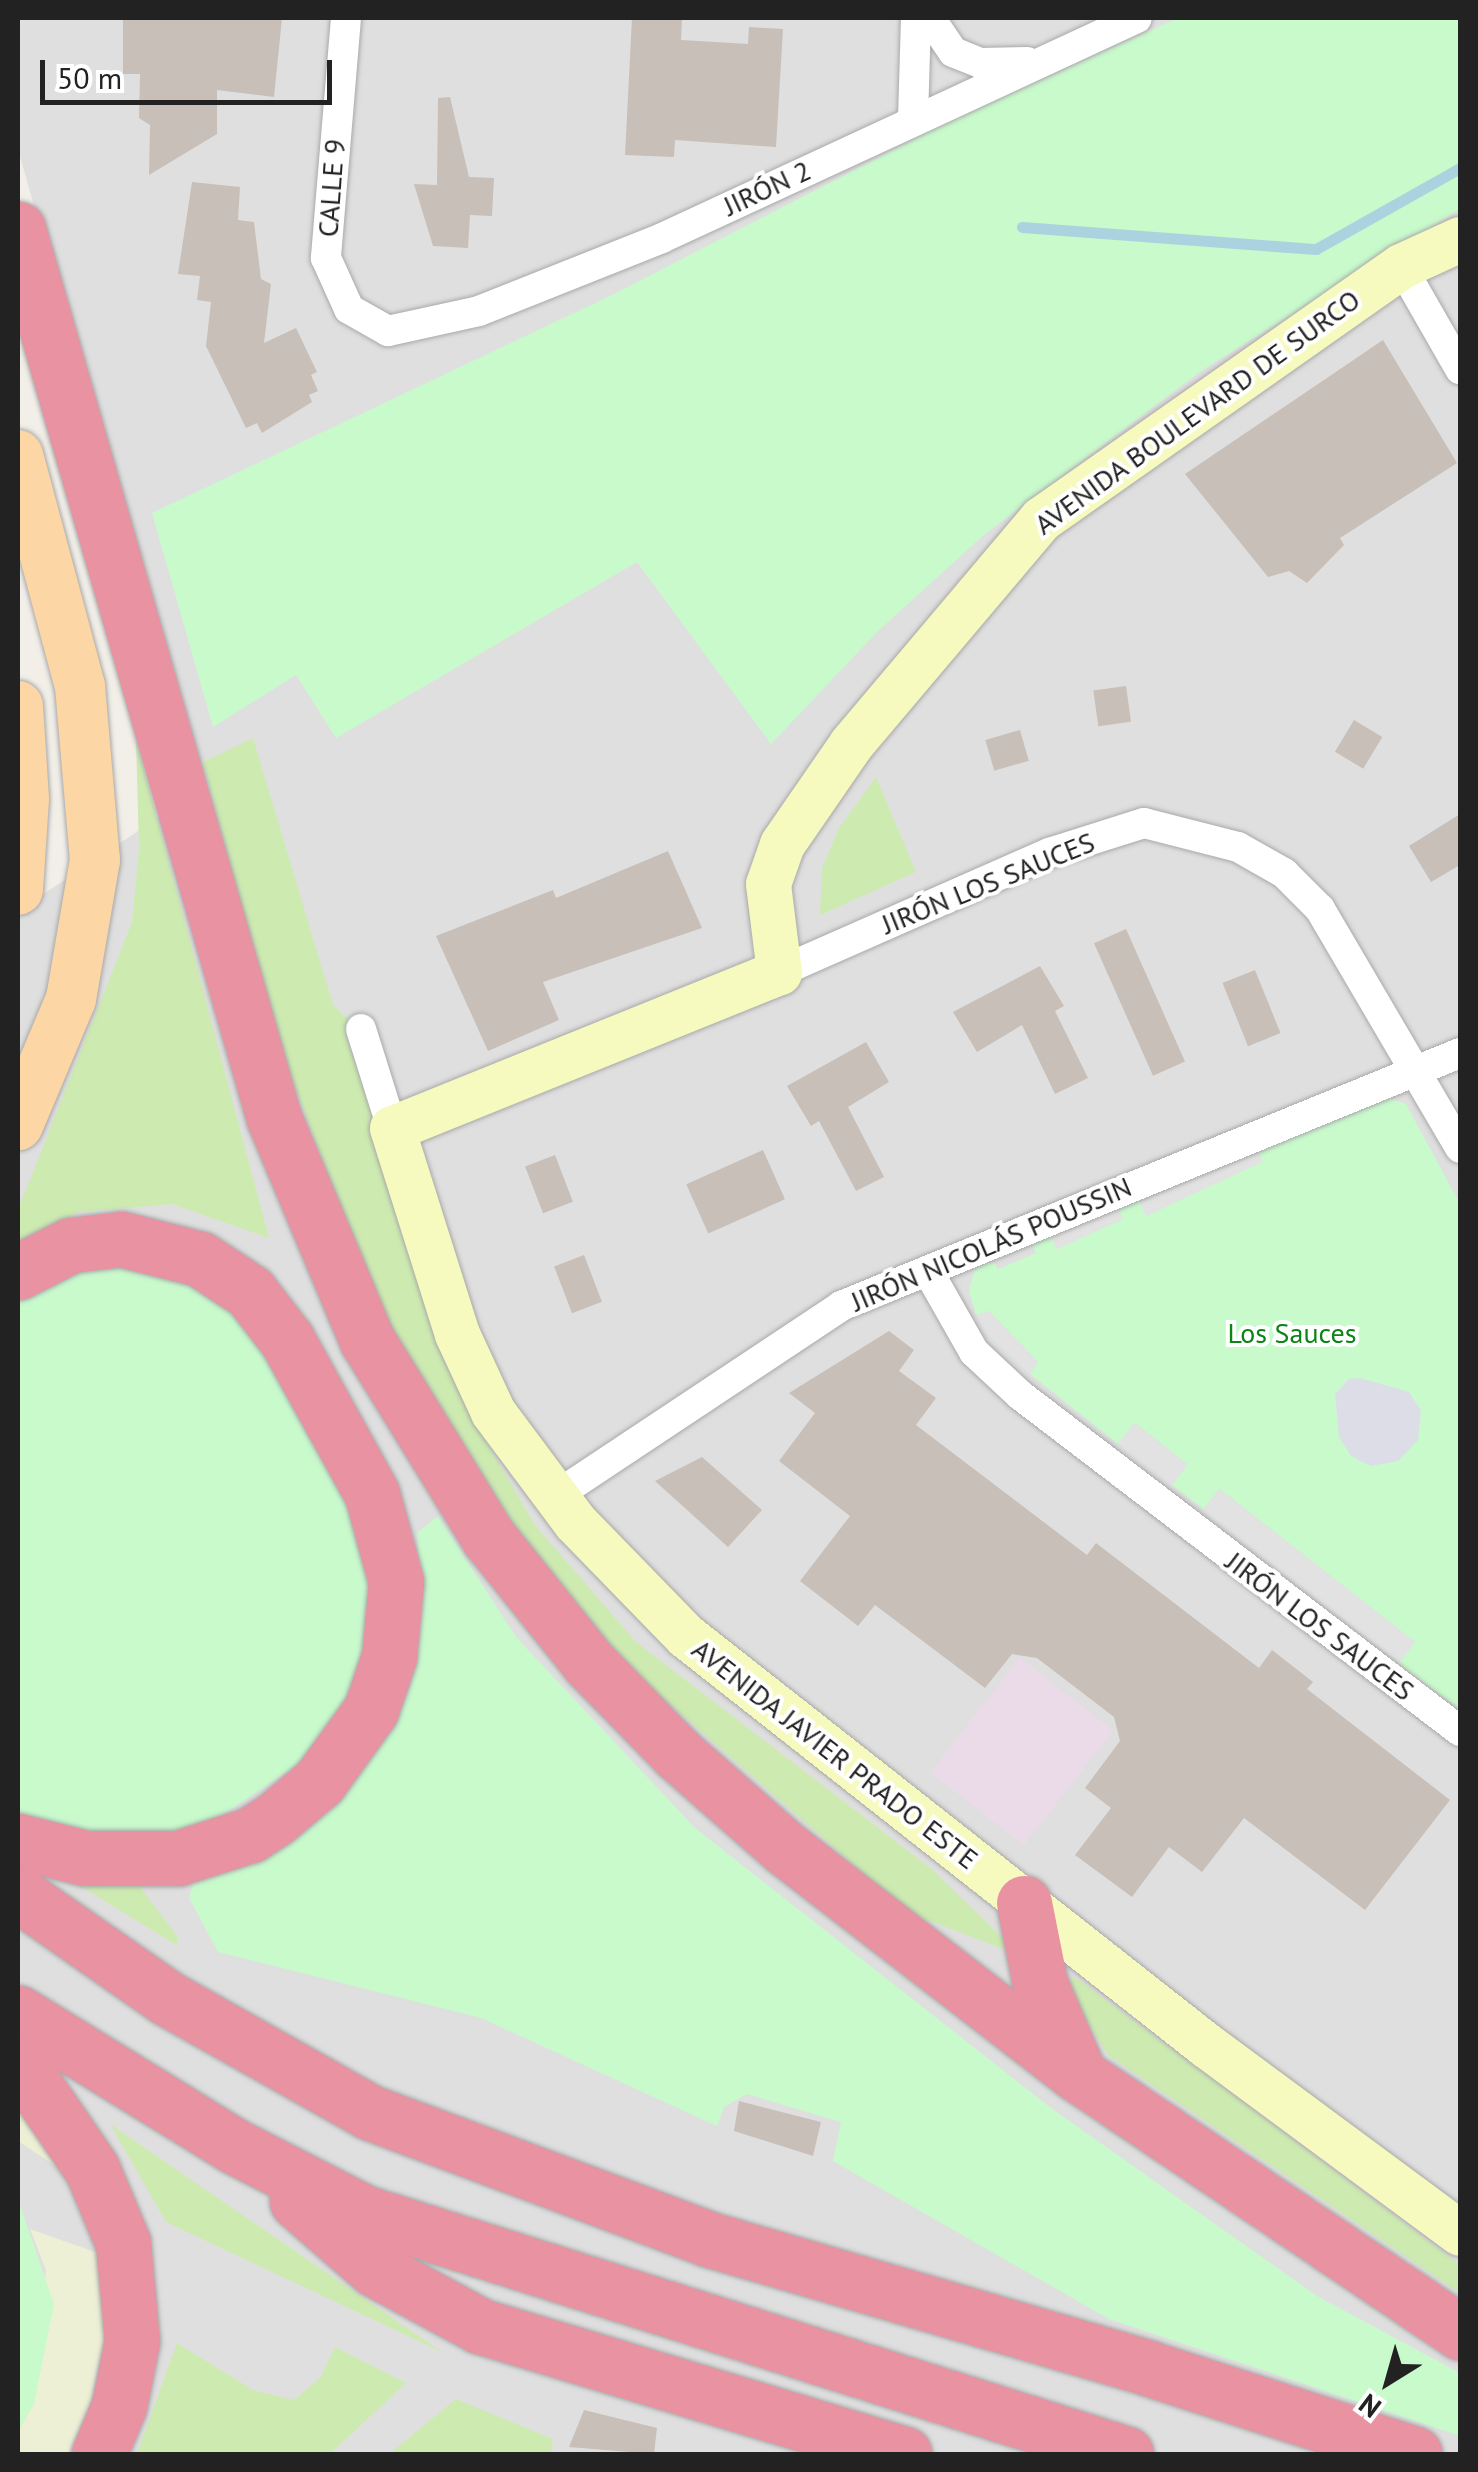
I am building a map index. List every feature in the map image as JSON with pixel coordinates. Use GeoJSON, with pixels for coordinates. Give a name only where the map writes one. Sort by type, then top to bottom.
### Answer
{"type":"FeatureCollection","features":[{"type":"Feature","properties":{"kind":"highway"},"geometry":{"type":"LineString","coordinates":[[18,229],[274,1118],[321,1242],[412,1420],[489,1538],[590,1664],[678,1754],[925,1962],[1079,2075],[1460,2332]]}},
{"type":"Feature","properties":{"kind":"highway"},"geometry":{"type":"LineString","coordinates":[[18,1272],[72,1245],[121,1239],[200,1259],[250,1292],[287,1340],[372,1494],[396,1582],[390,1657],[371,1710],[329,1771],[276,1819],[250,1835],[178,1858],[85,1858],[18,1842]]}},
{"type":"Feature","properties":{"kind":"highway"},"geometry":{"type":"LineString","coordinates":[[18,1894],[167,1998],[369,2112],[708,2239],[1148,2368],[1414,2454]]}},
{"type":"Feature","properties":{"kind":"highway"},"geometry":{"type":"LineString","coordinates":[[1024,1903],[1040,1984],[1079,2075]]}},
{"type":"Feature","properties":{"kind":"highway"},"geometry":{"type":"LineString","coordinates":[[18,2014],[234,2146],[365,2213],[1126,2454]]}},
{"type":"Feature","properties":{"kind":"highway"},"geometry":{"type":"LineString","coordinates":[[18,2061],[92,2169],[123,2243],[132,2341],[119,2406],[99,2454]]}},
{"type":"Feature","properties":{"kind":"highway"},"geometry":{"type":"LineString","coordinates":[[234,2146],[375,2269],[431,2305],[480,2326],[904,2454]]}},
{"type":"Feature","properties":{"kind":"main road"},"geometry":{"type":"LineString","coordinates":[[18,454],[80,686],[95,860],[72,999],[18,1125]]}},
{"type":"Feature","properties":{"kind":"main road"},"geometry":{"type":"LineString","coordinates":[[18,706],[24,799],[18,890]]}},
{"type":"Feature","properties":{"kind":"street","name":"CALLE 9"},"geometry":{"type":"LineString","coordinates":[[346,18],[326,258],[349,308],[388,331]]}},
{"type":"Feature","properties":{"kind":"street"},"geometry":{"type":"LineString","coordinates":[[913,119],[916,18]]}},
{"type":"Feature","properties":{"kind":"street"},"geometry":{"type":"LineString","coordinates":[[930,18],[953,52],[980,63],[1050,60]]}},
{"type":"Feature","properties":{"kind":"street","name":"JIRÓN 2"},"geometry":{"type":"LineString","coordinates":[[388,331],[478,311],[644,245],[1137,18]]}},
{"type":"Feature","properties":{"kind":"street","name":"AVENIDA BOULEVARD DE SURCO"},"geometry":{"type":"LineString","coordinates":[[780,972],[768,884],[782,844],[964,604],[1041,519],[1401,266],[1460,239]]}},
{"type":"Feature","properties":{"kind":"street"},"geometry":{"type":"LineString","coordinates":[[1401,266],[1460,369]]}},
{"type":"Feature","properties":{"kind":"street","name":"JIRÓN LOS SAUCES"},"geometry":{"type":"LineString","coordinates":[[392,1128],[780,972],[1049,853],[1144,823],[1238,847],[1284,872],[1320,909],[1460,1148]]}},
{"type":"Feature","properties":{"kind":"street"},"geometry":{"type":"LineString","coordinates":[[362,1029],[392,1128]]}},
{"type":"Feature","properties":{"kind":"street","name":"JIRÓN NICOLÁS POUSSIN"},"geometry":{"type":"LineString","coordinates":[[554,1497],[840,1306],[1460,1053]]}},
{"type":"Feature","properties":{"kind":"street","name":"AVENIDA JAVIER PRADO ESTE"},"geometry":{"type":"LineString","coordinates":[[392,1128],[457,1334],[494,1412],[554,1497],[686,1636],[1360,2163],[1460,2233]]}},
{"type":"Feature","properties":{"kind":"street","name":"JIRÓN LOS SAUCES"},"geometry":{"type":"LineString","coordinates":[[928,1270],[974,1352],[1020,1395],[1460,1731]]}},
{"type":"Feature","properties":{"kind":"shaded area"},"geometry":{"type":"Polygon","coordinates":[[[18,18],[1460,18],[1460,2454],[18,2454],[18,911],[198,791],[18,149],[18,18]]]}},
{"type":"Feature","properties":{"kind":"shaded area"},"geometry":{"type":"Polygon","coordinates":[[[1257,1149],[1263,1162],[1146,1216],[1140,1204],[1257,1149]]]}},
{"type":"Feature","properties":{"kind":"shaded area"},"geometry":{"type":"Polygon","coordinates":[[[1117,1206],[1123,1219],[1057,1250],[1051,1237],[1117,1206]]]}},
{"type":"Feature","properties":{"kind":"shaded area"},"geometry":{"type":"Polygon","coordinates":[[[989,1311],[1038,1363],[1030,1374],[988,1335],[976,1315],[989,1311]]]}},
{"type":"Feature","properties":{"kind":"shaded area"},"geometry":{"type":"Polygon","coordinates":[[[1360,1378],[1409,1392],[1421,1411],[1418,1440],[1398,1461],[1371,1466],[1351,1456],[1339,1437],[1335,1394],[1349,1379],[1360,1378]]]}},
{"type":"Feature","properties":{"kind":"shaded area"},"geometry":{"type":"Polygon","coordinates":[[[1134,1423],[1188,1465],[1172,1485],[1118,1443],[1134,1423]]]}},
{"type":"Feature","properties":{"kind":"shaded area"},"geometry":{"type":"Polygon","coordinates":[[[1219,1489],[1415,1642],[1399,1663],[1203,1509],[1219,1489]]]}},
{"type":"Feature","properties":{"kind":"shaded area"},"geometry":{"type":"Polygon","coordinates":[[[1020,1658],[1113,1731],[1024,1845],[931,1772],[1020,1658]]]}},
{"type":"Feature","properties":{"kind":"green space"},"geometry":{"type":"Polygon","coordinates":[[[1178,18],[1460,18],[1460,209],[1201,371],[986,533],[877,632],[771,744],[637,562],[336,738],[296,675],[213,727],[152,513],[612,295],[940,126],[1178,18]]]}},
{"type":"Feature","properties":{"kind":"green space"},"geometry":{"type":"Polygon","coordinates":[[[253,738],[333,1005],[350,1021],[474,1421],[535,1525],[636,1642],[933,1870],[1021,1956],[909,1913],[639,1677],[513,1531],[400,1362],[278,1043],[203,762],[253,738]]]}},
{"type":"Feature","properties":{"kind":"green space"},"geometry":{"type":"Polygon","coordinates":[[[136,739],[269,1238],[172,1204],[78,1212],[18,1247],[18,1210],[132,922],[139,850],[136,739]]]}},
{"type":"Feature","properties":{"kind":"green space"},"geometry":{"type":"Polygon","coordinates":[[[876,777],[916,872],[820,915],[822,868],[839,828],[876,777]]]}},
{"type":"Feature","properties":{"kind":"green space","name":"Los Sauces"},"geometry":{"type":"Polygon","coordinates":[[[1385,1097],[1406,1104],[1460,1204],[1460,1709],[1398,1664],[1414,1641],[1220,1489],[1203,1509],[1172,1485],[1187,1464],[1135,1423],[1118,1444],[1030,1374],[1038,1362],[989,1311],[976,1315],[969,1291],[974,1271],[991,1258],[998,1269],[1036,1253],[1030,1241],[1050,1234],[1056,1246],[1122,1220],[1117,1206],[1138,1198],[1144,1210],[1262,1162],[1257,1149],[1385,1097]]]}},
{"type":"Feature","properties":{"kind":"green space"},"geometry":{"type":"Polygon","coordinates":[[[116,1262],[181,1273],[251,1323],[348,1495],[372,1560],[364,1653],[338,1716],[295,1766],[218,1818],[166,1834],[101,1838],[18,1820],[18,1290],[46,1275],[116,1262]]]}},
{"type":"Feature","properties":{"kind":"green space"},"geometry":{"type":"Polygon","coordinates":[[[438,1516],[516,1637],[695,1828],[1051,2108],[1317,2296],[1460,2373],[1460,2436],[1109,2319],[833,2161],[841,2122],[747,2094],[724,2107],[717,2126],[481,2018],[218,1952],[189,1898],[195,1878],[380,1745],[410,1689],[423,1612],[417,1533],[438,1516]]]}},
{"type":"Feature","properties":{"kind":"green space"},"geometry":{"type":"Polygon","coordinates":[[[134,1879],[177,1936],[178,1946],[77,1884],[134,1879]]]}},
{"type":"Feature","properties":{"kind":"green space"},"geometry":{"type":"Polygon","coordinates":[[[1075,1977],[1460,2265],[1460,2293],[1108,2055],[1065,1986],[1075,1977]]]}},
{"type":"Feature","properties":{"kind":"green space"},"geometry":{"type":"Polygon","coordinates":[[[18,2099],[71,2176],[18,2141],[18,2099]]]}},
{"type":"Feature","properties":{"kind":"green space"},"geometry":{"type":"Polygon","coordinates":[[[110,2124],[443,2352],[166,2222],[110,2124]]]}},
{"type":"Feature","properties":{"kind":"green space"},"geometry":{"type":"Polygon","coordinates":[[[18,2199],[54,2304],[34,2404],[18,2431],[18,2199]]]}},
{"type":"Feature","properties":{"kind":"green space"},"geometry":{"type":"Polygon","coordinates":[[[30,2229],[106,2256],[106,2329],[90,2404],[68,2454],[18,2454],[18,2431],[34,2404],[46,2270],[30,2229]]]}},
{"type":"Feature","properties":{"kind":"green space"},"geometry":{"type":"Polygon","coordinates":[[[177,2343],[253,2390],[294,2400],[320,2378],[335,2347],[406,2383],[330,2454],[137,2454],[177,2343]]]}},
{"type":"Feature","properties":{"kind":"green space"},"geometry":{"type":"Polygon","coordinates":[[[456,2399],[553,2439],[551,2453],[557,2454],[389,2454],[456,2399]]]}},
{"type":"Feature","properties":{"kind":"building"},"geometry":{"type":"Polygon","coordinates":[[[123,18],[282,18],[274,97],[217,90],[217,134],[149,175],[150,125],[139,118],[140,74],[123,74],[123,18]]]}},
{"type":"Feature","properties":{"kind":"building"},"geometry":{"type":"Polygon","coordinates":[[[632,18],[682,18],[681,40],[748,44],[749,27],[783,29],[776,147],[675,140],[674,157],[625,155],[632,18]]]}},
{"type":"Feature","properties":{"kind":"building"},"geometry":{"type":"Polygon","coordinates":[[[450,97],[469,177],[494,178],[492,216],[470,215],[468,248],[433,246],[414,184],[437,185],[438,98],[450,97]]]}},
{"type":"Feature","properties":{"kind":"building"},"geometry":{"type":"Polygon","coordinates":[[[192,182],[240,187],[238,220],[254,222],[261,279],[271,284],[264,343],[296,328],[317,372],[311,375],[318,391],[309,395],[312,402],[262,433],[257,423],[246,428],[206,346],[211,302],[197,300],[200,276],[178,274],[192,182]]]}},
{"type":"Feature","properties":{"kind":"building"},"geometry":{"type":"Polygon","coordinates":[[[1383,340],[1457,463],[1340,538],[1344,545],[1307,583],[1289,571],[1268,577],[1185,474],[1383,340]]]}},
{"type":"Feature","properties":{"kind":"building"},"geometry":{"type":"Polygon","coordinates":[[[1126,686],[1131,722],[1098,726],[1093,691],[1126,686]]]}},
{"type":"Feature","properties":{"kind":"building"},"geometry":{"type":"Polygon","coordinates":[[[1354,720],[1382,737],[1363,769],[1335,752],[1354,720]]]}},
{"type":"Feature","properties":{"kind":"building"},"geometry":{"type":"Polygon","coordinates":[[[1020,730],[1029,761],[994,771],[985,740],[1020,730]]]}},
{"type":"Feature","properties":{"kind":"building"},"geometry":{"type":"Polygon","coordinates":[[[1460,814],[1460,865],[1431,882],[1409,846],[1460,814]]]}},
{"type":"Feature","properties":{"kind":"building"},"geometry":{"type":"Polygon","coordinates":[[[668,851],[702,928],[543,982],[559,1020],[488,1051],[436,936],[553,890],[556,898],[668,851]]]}},
{"type":"Feature","properties":{"kind":"building"},"geometry":{"type":"Polygon","coordinates":[[[1126,929],[1185,1061],[1153,1076],[1094,943],[1126,929]]]}},
{"type":"Feature","properties":{"kind":"building"},"geometry":{"type":"Polygon","coordinates":[[[1040,966],[1064,1006],[1055,1011],[1088,1078],[1055,1094],[1022,1025],[977,1052],[953,1012],[1040,966]]]}},
{"type":"Feature","properties":{"kind":"building"},"geometry":{"type":"Polygon","coordinates":[[[1255,970],[1280,1033],[1248,1046],[1223,983],[1255,970]]]}},
{"type":"Feature","properties":{"kind":"building"},"geometry":{"type":"Polygon","coordinates":[[[866,1042],[889,1082],[848,1107],[884,1177],[856,1191],[819,1121],[811,1126],[787,1086],[866,1042]]]}},
{"type":"Feature","properties":{"kind":"building"},"geometry":{"type":"Polygon","coordinates":[[[763,1150],[785,1199],[708,1233],[686,1184],[763,1150]]]}},
{"type":"Feature","properties":{"kind":"building"},"geometry":{"type":"Polygon","coordinates":[[[555,1155],[573,1202],[543,1213],[525,1166],[555,1155]]]}},
{"type":"Feature","properties":{"kind":"building"},"geometry":{"type":"Polygon","coordinates":[[[584,1255],[602,1302],[572,1313],[554,1266],[584,1255]]]}},
{"type":"Feature","properties":{"kind":"building"},"geometry":{"type":"Polygon","coordinates":[[[889,1331],[914,1350],[899,1371],[936,1398],[916,1425],[1087,1555],[1096,1543],[1259,1668],[1272,1650],[1313,1682],[1307,1689],[1450,1800],[1365,1910],[1244,1818],[1202,1872],[1169,1847],[1132,1897],[1075,1855],[1111,1808],[1085,1788],[1120,1741],[1114,1717],[1037,1658],[1012,1654],[985,1688],[875,1605],[858,1626],[800,1581],[850,1516],[779,1461],[815,1413],[789,1393],[889,1331]]]}},
{"type":"Feature","properties":{"kind":"building"},"geometry":{"type":"Polygon","coordinates":[[[702,1457],[762,1510],[728,1547],[655,1481],[702,1457]]]}},
{"type":"Feature","properties":{"kind":"building"},"geometry":{"type":"Polygon","coordinates":[[[739,2101],[821,2122],[813,2156],[734,2131],[739,2101]]]}},
{"type":"Feature","properties":{"kind":"building"},"geometry":{"type":"Polygon","coordinates":[[[584,2410],[657,2428],[654,2454],[569,2447],[584,2410]]]}},
{"type":"Feature","properties":{"kind":"waterway"},"geometry":{"type":"LineString","coordinates":[[1022,227],[1316,249],[1460,168]]}}]}
